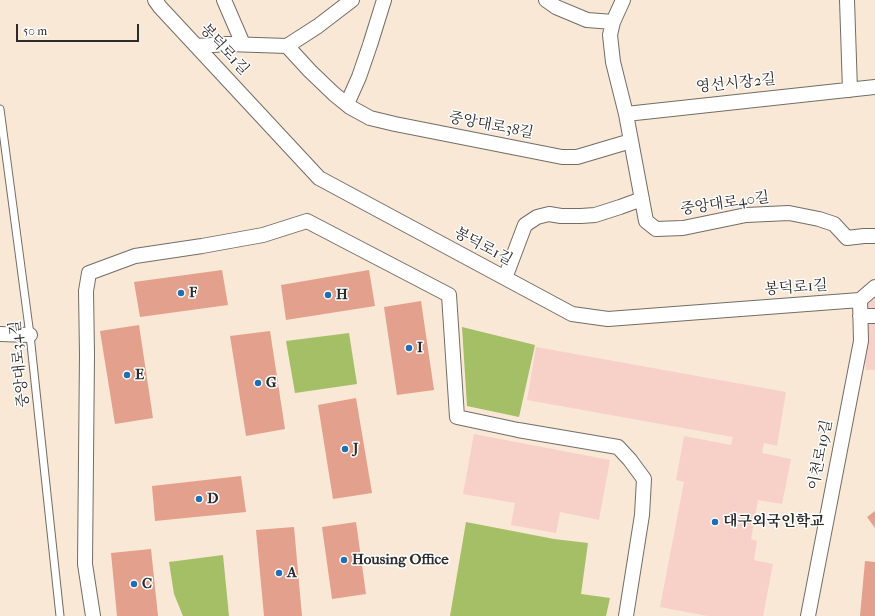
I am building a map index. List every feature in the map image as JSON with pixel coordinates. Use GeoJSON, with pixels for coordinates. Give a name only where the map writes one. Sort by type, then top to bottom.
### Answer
{"type":"FeatureCollection","features":[{"type":"Feature","properties":{"kind":"street","name":"봉덕로1길"},"geometry":{"type":"LineString","coordinates":[[156,0],[319,178],[572,314],[608,319],[860,300]]}},
{"type":"Feature","properties":{"kind":"street"},"geometry":{"type":"LineString","coordinates":[[224,0],[243,44]]}},
{"type":"Feature","properties":{"kind":"street"},"geometry":{"type":"LineString","coordinates":[[197,46],[228,44],[287,46],[318,26],[352,0]]}},
{"type":"Feature","properties":{"kind":"street"},"geometry":{"type":"LineString","coordinates":[[347,104],[359,77],[384,0]]}},
{"type":"Feature","properties":{"kind":"street"},"geometry":{"type":"LineString","coordinates":[[546,0],[556,7],[587,20],[613,22]]}},
{"type":"Feature","properties":{"kind":"street","name":"중앙대로40길"},"geometry":{"type":"LineString","coordinates":[[623,0],[613,22],[610,35],[613,62],[626,114],[646,221],[656,229],[683,228],[746,215],[789,213],[819,219],[834,224],[847,238],[875,236]]}},
{"type":"Feature","properties":{"kind":"street"},"geometry":{"type":"LineString","coordinates":[[847,0],[850,90]]}},
{"type":"Feature","properties":{"kind":"street","name":"중앙대로38길"},"geometry":{"type":"LineString","coordinates":[[287,46],[310,72],[334,94],[370,118],[562,157],[577,157],[631,141]]}},
{"type":"Feature","properties":{"kind":"street","name":"영선시장2길"},"geometry":{"type":"LineString","coordinates":[[626,114],[875,86]]}},
{"type":"Feature","properties":{"kind":"street"},"geometry":{"type":"LineString","coordinates":[[505,278],[525,225],[537,217],[549,214],[561,216],[595,215],[642,200]]}},
{"type":"Feature","properties":{"kind":"street"},"geometry":{"type":"LineString","coordinates":[[93,616],[85,564],[87,354],[86,291],[89,273],[135,256],[202,246],[263,234],[307,221],[449,295],[457,417],[518,430],[618,447],[630,460],[644,479],[642,514],[626,616]]}},
{"type":"Feature","properties":{"kind":"street"},"geometry":{"type":"LineString","coordinates":[[860,300],[875,287]]}},
{"type":"Feature","properties":{"kind":"street","name":"이천로19길"},"geometry":{"type":"LineString","coordinates":[[808,616],[860,341],[860,300]]}},
{"type":"Feature","properties":{"kind":"street"},"geometry":{"type":"LineString","coordinates":[[860,316],[875,316]]}},
{"type":"Feature","properties":{"kind":"street"},"geometry":{"type":"LineString","coordinates":[[0,334],[30,335]]}},
{"type":"Feature","properties":{"kind":"lane","name":"중앙대로34길"},"geometry":{"type":"LineString","coordinates":[[0,109],[30,335],[60,616]]}},
{"type":"Feature","properties":{"kind":"shaded area"},"geometry":{"type":"Polygon","coordinates":[[[875,287],[875,370],[866,370],[860,316],[875,287]]]}},
{"type":"Feature","properties":{"kind":"shaded area"},"geometry":{"type":"Polygon","coordinates":[[[536,347],[786,392],[777,446],[764,443],[762,453],[791,459],[782,504],[758,500],[751,539],[757,541],[754,560],[773,564],[763,616],[708,616],[660,607],[684,482],[676,480],[684,436],[731,445],[733,437],[527,400],[536,347]]]}},
{"type":"Feature","properties":{"kind":"shaded area"},"geometry":{"type":"Polygon","coordinates":[[[474,434],[610,460],[599,520],[560,512],[556,533],[511,525],[515,503],[463,494],[474,434]]]}},
{"type":"Feature","properties":{"kind":"green space"},"geometry":{"type":"Polygon","coordinates":[[[462,327],[535,345],[519,417],[467,406],[462,327]]]}},
{"type":"Feature","properties":{"kind":"green space"},"geometry":{"type":"Polygon","coordinates":[[[349,333],[357,384],[295,393],[286,341],[349,333]]]}},
{"type":"Feature","properties":{"kind":"green space"},"geometry":{"type":"Polygon","coordinates":[[[466,522],[554,539],[588,543],[581,594],[610,598],[606,616],[450,616],[466,522]]]}},
{"type":"Feature","properties":{"kind":"green space"},"geometry":{"type":"Polygon","coordinates":[[[223,555],[229,616],[183,616],[174,594],[169,562],[223,555]]]}},
{"type":"Feature","properties":{"kind":"building","name":"F"},"geometry":{"type":"Polygon","coordinates":[[[222,270],[228,305],[140,317],[134,282],[222,270]]]}},
{"type":"Feature","properties":{"kind":"building","name":"H"},"geometry":{"type":"Polygon","coordinates":[[[369,270],[375,306],[286,320],[281,285],[369,270]]]}},
{"type":"Feature","properties":{"kind":"building","name":"I"},"geometry":{"type":"Polygon","coordinates":[[[421,301],[434,390],[397,395],[384,307],[421,301]]]}},
{"type":"Feature","properties":{"kind":"building","name":"E"},"geometry":{"type":"Polygon","coordinates":[[[139,325],[153,418],[115,424],[100,331],[139,325]]]}},
{"type":"Feature","properties":{"kind":"building","name":"G"},"geometry":{"type":"Polygon","coordinates":[[[270,331],[285,429],[246,436],[230,336],[270,331]]]}},
{"type":"Feature","properties":{"kind":"building","name":"J"},"geometry":{"type":"Polygon","coordinates":[[[356,398],[372,493],[333,499],[318,405],[356,398]]]}},
{"type":"Feature","properties":{"kind":"building","name":"D"},"geometry":{"type":"Polygon","coordinates":[[[241,476],[246,512],[155,521],[152,486],[241,476]]]}},
{"type":"Feature","properties":{"kind":"building"},"geometry":{"type":"Polygon","coordinates":[[[875,511],[875,528],[867,517],[875,511]]]}},
{"type":"Feature","properties":{"kind":"building","name":"Housing Office"},"geometry":{"type":"Polygon","coordinates":[[[356,522],[366,594],[332,599],[322,527],[356,522]]]}},
{"type":"Feature","properties":{"kind":"building","name":"A"},"geometry":{"type":"Polygon","coordinates":[[[294,527],[302,616],[264,616],[256,530],[294,527]]]}},
{"type":"Feature","properties":{"kind":"building","name":"C"},"geometry":{"type":"Polygon","coordinates":[[[151,549],[158,616],[117,616],[111,553],[151,549]]]}},
{"type":"Feature","properties":{"kind":"building"},"geometry":{"type":"Polygon","coordinates":[[[865,561],[875,562],[875,616],[860,616],[865,561]]]}},
{"type":"Feature","properties":{"kind":"place","name":"F"},"geometry":{"type":"Point","coordinates":[181,293]}},
{"type":"Feature","properties":{"kind":"place","name":"H"},"geometry":{"type":"Point","coordinates":[328,295]}},
{"type":"Feature","properties":{"kind":"place","name":"I"},"geometry":{"type":"Point","coordinates":[409,348]}},
{"type":"Feature","properties":{"kind":"place","name":"E"},"geometry":{"type":"Point","coordinates":[127,375]}},
{"type":"Feature","properties":{"kind":"place","name":"G"},"geometry":{"type":"Point","coordinates":[258,383]}},
{"type":"Feature","properties":{"kind":"place","name":"J"},"geometry":{"type":"Point","coordinates":[345,449]}},
{"type":"Feature","properties":{"kind":"place","name":"D"},"geometry":{"type":"Point","coordinates":[199,499]}},
{"type":"Feature","properties":{"kind":"place","name":"대구외국인학교"},"geometry":{"type":"Point","coordinates":[715,522]}},
{"type":"Feature","properties":{"kind":"place","name":"Housing Office"},"geometry":{"type":"Point","coordinates":[344,560]}},
{"type":"Feature","properties":{"kind":"place","name":"A"},"geometry":{"type":"Point","coordinates":[279,573]}},
{"type":"Feature","properties":{"kind":"place","name":"C"},"geometry":{"type":"Point","coordinates":[134,584]}}]}
